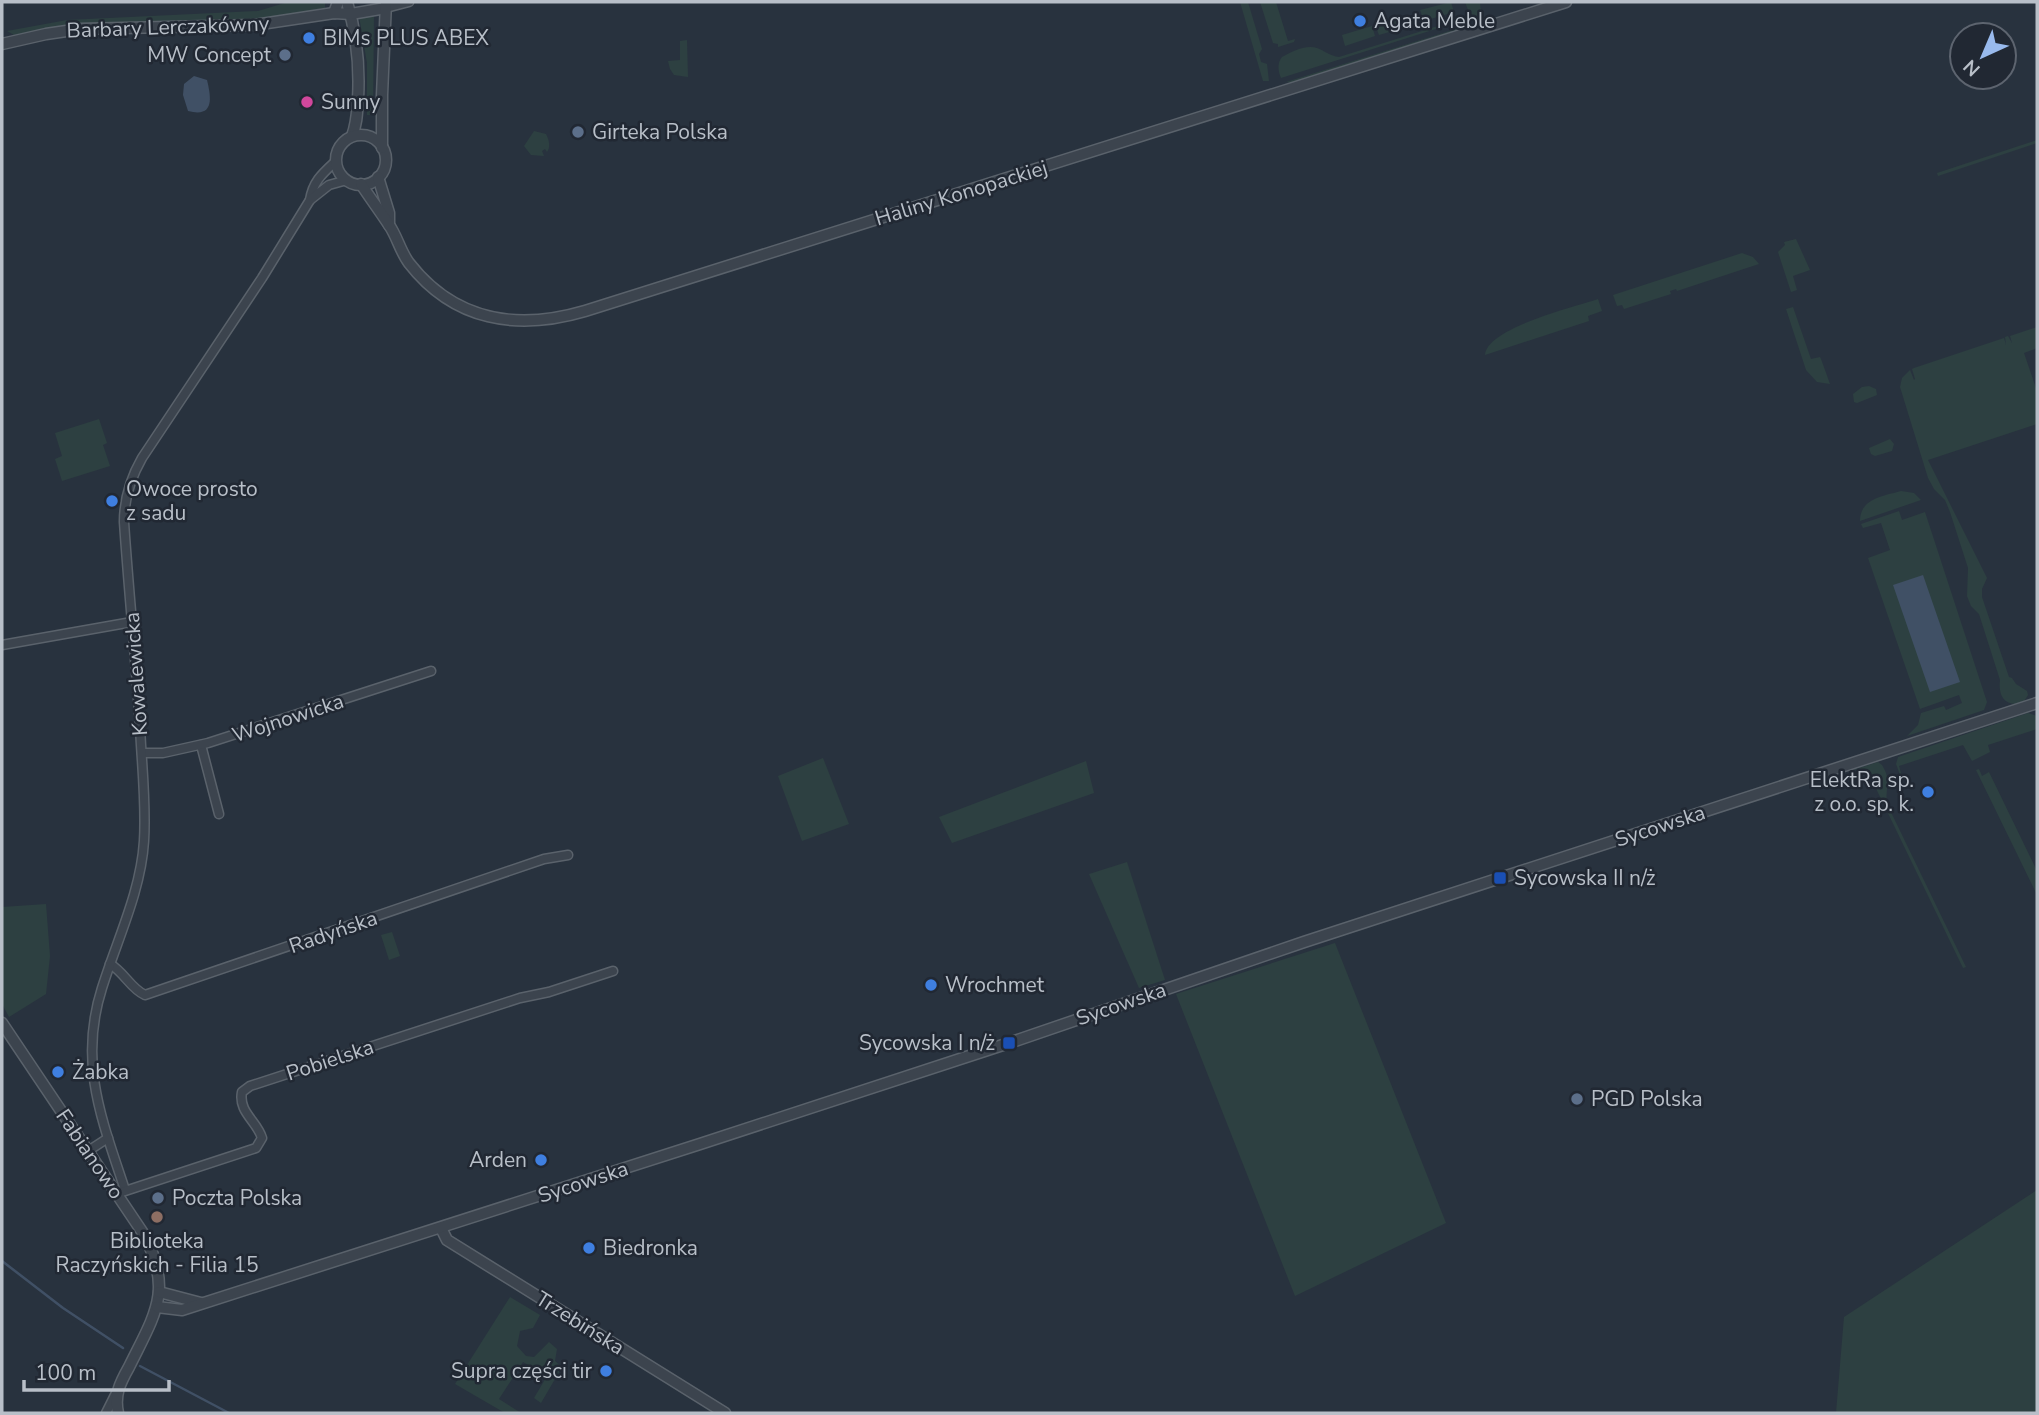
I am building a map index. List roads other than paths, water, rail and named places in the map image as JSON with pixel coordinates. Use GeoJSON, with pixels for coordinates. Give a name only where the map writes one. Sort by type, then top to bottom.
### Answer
{"type":"FeatureCollection","features":[{"type":"Feature","properties":{"kind":"street"},"geometry":{"type":"LineString","coordinates":[[334,13],[338,2]]}},
{"type":"Feature","properties":{"kind":"street"},"geometry":{"type":"LineString","coordinates":[[347,2],[360,65],[358,121],[352,136],[338,148],[336,160],[339,172],[347,180],[361,184],[379,177],[385,164],[382,148],[382,94],[386,5],[409,2]]}},
{"type":"Feature","properties":{"kind":"street","name":"Haliny Konopackiej"},"geometry":{"type":"LineString","coordinates":[[361,184],[389,225],[402,251],[429,285],[458,305],[489,317],[523,322],[555,319],[1566,2]]}},
{"type":"Feature","properties":{"kind":"street","name":"Barbary Lerczakówny"},"geometry":{"type":"LineString","coordinates":[[2,44],[69,30],[254,25],[334,13],[351,14],[386,5]]}},
{"type":"Feature","properties":{"kind":"street"},"geometry":{"type":"LineString","coordinates":[[352,136],[369,136],[382,148]]}},
{"type":"Feature","properties":{"kind":"street","name":"Kowalewicka"},"geometry":{"type":"LineString","coordinates":[[121,1193],[95,1090],[91,1058],[100,994],[141,866],[145,819],[125,505],[132,478],[145,453],[262,278],[310,200],[317,179],[336,160]]}},
{"type":"Feature","properties":{"kind":"street","name":"Haliny Konopackiej"},"geometry":{"type":"LineString","coordinates":[[379,177],[389,213],[389,225]]}},
{"type":"Feature","properties":{"kind":"street","name":"Kowalewicka"},"geometry":{"type":"LineString","coordinates":[[310,200],[329,184],[347,180]]}},
{"type":"Feature","properties":{"kind":"street"},"geometry":{"type":"LineString","coordinates":[[2,645],[132,622]]}},
{"type":"Feature","properties":{"kind":"street","name":"Wojnowicka"},"geometry":{"type":"LineString","coordinates":[[142,753],[163,753],[201,745],[431,671]]}},
{"type":"Feature","properties":{"kind":"street","name":"Sycowska"},"geometry":{"type":"LineString","coordinates":[[157,1307],[181,1310],[441,1228],[2037,703]]}},
{"type":"Feature","properties":{"kind":"street"},"geometry":{"type":"LineString","coordinates":[[201,745],[219,814]]}},
{"type":"Feature","properties":{"kind":"street","name":"Radyńska"},"geometry":{"type":"LineString","coordinates":[[110,964],[119,969],[139,992],[145,995],[544,859],[568,855]]}},
{"type":"Feature","properties":{"kind":"street","name":"Pobielska"},"geometry":{"type":"LineString","coordinates":[[121,1193],[256,1148],[262,1138],[260,1130],[251,1121],[241,1099],[242,1092],[250,1086],[520,998],[549,992],[613,971]]}},
{"type":"Feature","properties":{"kind":"street","name":"Fabianowo"},"geometry":{"type":"LineString","coordinates":[[2,1023],[88,1152],[121,1193],[154,1254],[159,1276],[157,1307],[116,1393]]}},
{"type":"Feature","properties":{"kind":"street"},"geometry":{"type":"LineString","coordinates":[[88,1152],[108,1139]]}},
{"type":"Feature","properties":{"kind":"street","name":"Trzebińska"},"geometry":{"type":"LineString","coordinates":[[441,1228],[447,1240],[725,1413]]}},
{"type":"Feature","properties":{"kind":"street","name":"Sycowska"},"geometry":{"type":"LineString","coordinates":[[159,1292],[205,1303]]}},
{"type":"Feature","properties":{"kind":"street"},"geometry":{"type":"LineString","coordinates":[[106,1413],[116,1393]]}},
{"type":"Feature","properties":{"kind":"street"},"geometry":{"type":"LineString","coordinates":[[116,1393],[118,1413]]}},
{"type":"Feature","properties":{"kind":"water"},"geometry":{"type":"Polygon","coordinates":[[[194,76],[207,80],[210,99],[203,112],[188,111],[183,95],[184,84],[194,76]]]}},
{"type":"Feature","properties":{"kind":"water"},"geometry":{"type":"Polygon","coordinates":[[[1923,575],[1960,682],[1930,692],[1893,585],[1923,575]]]}},
{"type":"Feature","properties":{"kind":"waterway"},"geometry":{"type":"LineString","coordinates":[[2,1261],[63,1308],[123,1348]]}},
{"type":"Feature","properties":{"kind":"waterway"},"geometry":{"type":"LineString","coordinates":[[140,1366],[229,1413]]}},
{"type":"Feature","properties":{"kind":"place","name":"Agata Meble"},"geometry":{"type":"Point","coordinates":[1360,21]}},
{"type":"Feature","properties":{"kind":"place","name":"BIMs PLUS ABEX"},"geometry":{"type":"Point","coordinates":[309,38]}},
{"type":"Feature","properties":{"kind":"place","name":"MW Concept"},"geometry":{"type":"Point","coordinates":[285,55]}},
{"type":"Feature","properties":{"kind":"place","name":"Sunny"},"geometry":{"type":"Point","coordinates":[307,102]}},
{"type":"Feature","properties":{"kind":"place","name":"Girteka Polska"},"geometry":{"type":"Point","coordinates":[578,132]}},
{"type":"Feature","properties":{"kind":"place","name":"Owoce prosto z sadu"},"geometry":{"type":"Point","coordinates":[112,501]}},
{"type":"Feature","properties":{"kind":"place","name":"ElektRa sp. z o.o. sp. k."},"geometry":{"type":"Point","coordinates":[1928,792]}},
{"type":"Feature","properties":{"kind":"place","name":"Sycowska II n/ż"},"geometry":{"type":"Point","coordinates":[1500,878]}},
{"type":"Feature","properties":{"kind":"place","name":"Wrochmet"},"geometry":{"type":"Point","coordinates":[931,985]}},
{"type":"Feature","properties":{"kind":"place","name":"Sycowska I n/ż"},"geometry":{"type":"Point","coordinates":[1009,1043]}},
{"type":"Feature","properties":{"kind":"place","name":"Żabka"},"geometry":{"type":"Point","coordinates":[58,1072]}},
{"type":"Feature","properties":{"kind":"place","name":"PGD Polska"},"geometry":{"type":"Point","coordinates":[1577,1099]}},
{"type":"Feature","properties":{"kind":"place","name":"Arden"},"geometry":{"type":"Point","coordinates":[541,1160]}},
{"type":"Feature","properties":{"kind":"place","name":"Poczta Polska"},"geometry":{"type":"Point","coordinates":[158,1198]}},
{"type":"Feature","properties":{"kind":"place","name":"Biblioteka Raczyńskich - Filia 15"},"geometry":{"type":"Point","coordinates":[157,1217]}},
{"type":"Feature","properties":{"kind":"place","name":"Biedronka"},"geometry":{"type":"Point","coordinates":[589,1248]}},
{"type":"Feature","properties":{"kind":"place","name":"Supra części tir"},"geometry":{"type":"Point","coordinates":[606,1371]}}]}
